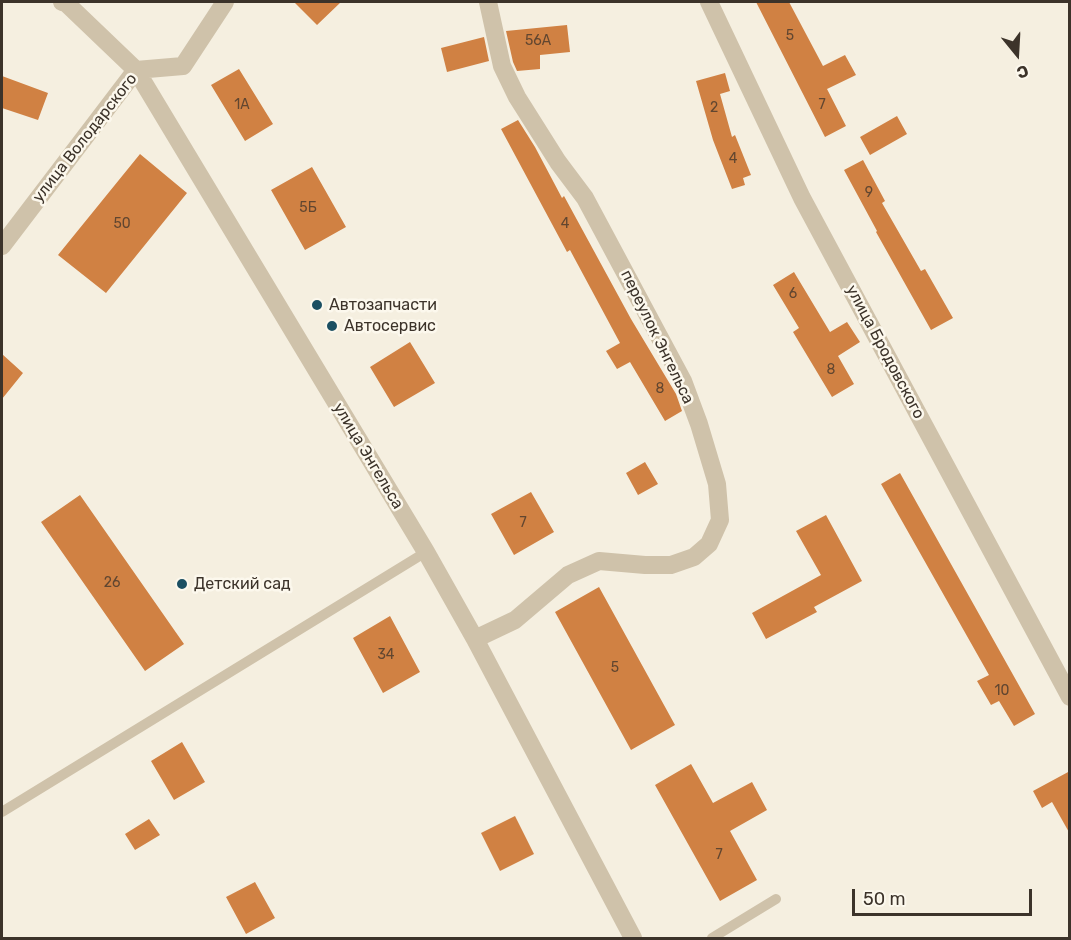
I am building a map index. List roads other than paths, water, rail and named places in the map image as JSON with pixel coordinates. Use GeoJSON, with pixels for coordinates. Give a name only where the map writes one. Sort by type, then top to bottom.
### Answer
{"type":"FeatureCollection","features":[{"type":"Feature","properties":{"kind":"street","name":"улица Энгельса"},"geometry":{"type":"LineString","coordinates":[[62,2],[66,3],[136,70],[426,552],[475,639],[633,939]]}},
{"type":"Feature","properties":{"kind":"street","name":"улица Володарского"},"geometry":{"type":"LineString","coordinates":[[2,246],[136,70],[183,66],[225,2]]}},
{"type":"Feature","properties":{"kind":"street","name":"переулок Энгельса"},"geometry":{"type":"LineString","coordinates":[[475,639],[515,620],[568,575],[599,561],[671,565],[694,557],[709,544],[720,520],[717,484],[683,381],[585,198],[558,162],[517,97],[502,66],[488,2]]}},
{"type":"Feature","properties":{"kind":"street","name":"улица Бродовского"},"geometry":{"type":"LineString","coordinates":[[709,2],[802,198],[1070,697]]}},
{"type":"Feature","properties":{"kind":"lane"},"geometry":{"type":"LineString","coordinates":[[2,812],[426,552]]}},
{"type":"Feature","properties":{"kind":"lane"},"geometry":{"type":"LineString","coordinates":[[712,939],[776,899]]}},
{"type":"Feature","properties":{"kind":"place","name":"Автозапчасти"},"geometry":{"type":"Point","coordinates":[317,305]}},
{"type":"Feature","properties":{"kind":"place","name":"Автосервис"},"geometry":{"type":"Point","coordinates":[332,326]}},
{"type":"Feature","properties":{"kind":"place","name":"Детский сад"},"geometry":{"type":"Point","coordinates":[182,584]}}]}
